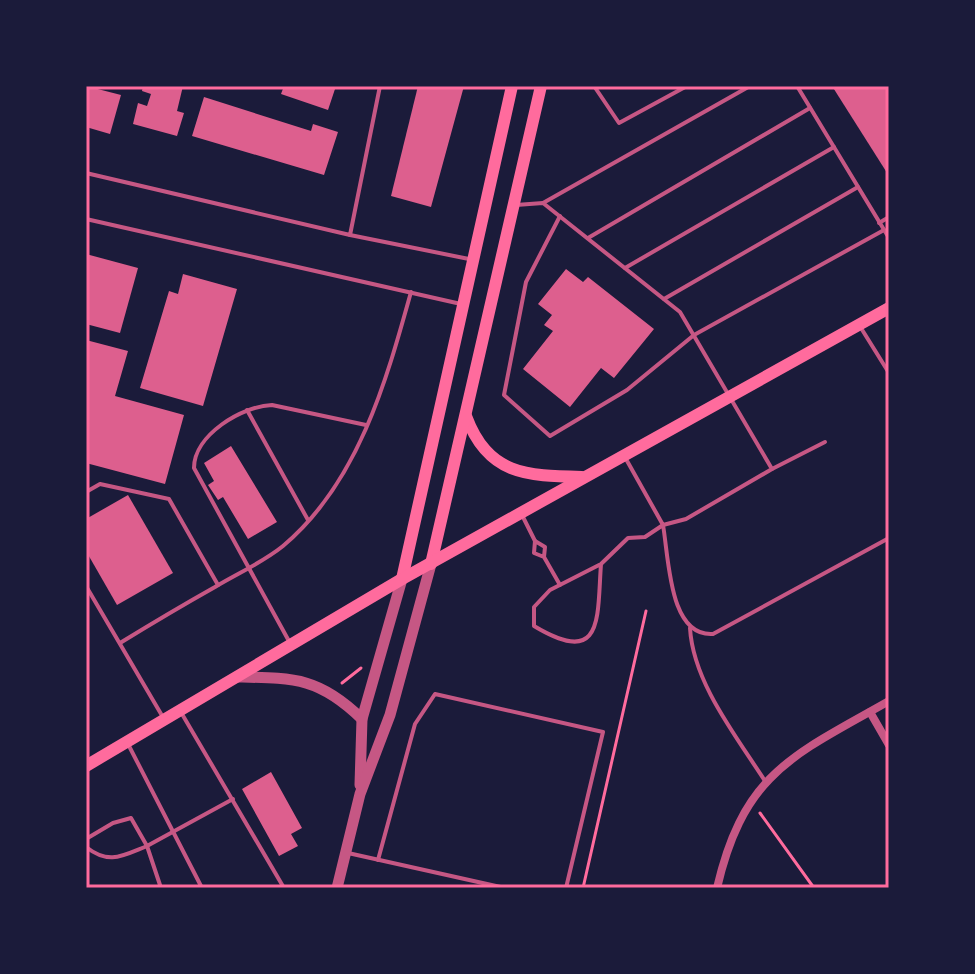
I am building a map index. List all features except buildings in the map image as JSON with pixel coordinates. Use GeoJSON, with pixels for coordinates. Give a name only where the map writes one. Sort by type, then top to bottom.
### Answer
{"type":"FeatureCollection","features":[{"type":"Feature","properties":{"kind":"main road"},"geometry":{"type":"LineString","coordinates":[[402,579],[512,86]]}},
{"type":"Feature","properties":{"kind":"main road"},"geometry":{"type":"LineString","coordinates":[[431,564],[541,86]]}},
{"type":"Feature","properties":{"kind":"main road"},"geometry":{"type":"LineString","coordinates":[[487,200],[514,205]]}},
{"type":"Feature","properties":{"kind":"main road"},"geometry":{"type":"LineString","coordinates":[[86,766],[402,579],[889,308]]}},
{"type":"Feature","properties":{"kind":"main road"},"geometry":{"type":"LineString","coordinates":[[466,415],[475,441],[499,463],[528,476],[586,477]]}},
{"type":"Feature","properties":{"kind":"street"},"geometry":{"type":"LineString","coordinates":[[337,888],[360,794],[390,715],[431,564]]}},
{"type":"Feature","properties":{"kind":"street"},"geometry":{"type":"LineString","coordinates":[[360,794],[362,719],[402,579]]}},
{"type":"Feature","properties":{"kind":"street"},"geometry":{"type":"LineString","coordinates":[[237,677],[294,678],[322,688],[362,719]]}},
{"type":"Feature","properties":{"kind":"street"},"geometry":{"type":"LineString","coordinates":[[717,888],[732,834],[750,800],[765,781],[801,750],[889,701]]}},
{"type":"Feature","properties":{"kind":"street"},"geometry":{"type":"LineString","coordinates":[[870,712],[889,745]]}},
{"type":"Feature","properties":{"kind":"lane"},"geometry":{"type":"LineString","coordinates":[[350,235],[380,86]]}},
{"type":"Feature","properties":{"kind":"lane"},"geometry":{"type":"LineString","coordinates":[[594,86],[619,123],[687,86]]}},
{"type":"Feature","properties":{"kind":"lane"},"geometry":{"type":"LineString","coordinates":[[514,205],[543,203],[750,86]]}},
{"type":"Feature","properties":{"kind":"lane"},"geometry":{"type":"LineString","coordinates":[[797,86],[889,238]]}},
{"type":"Feature","properties":{"kind":"lane"},"geometry":{"type":"LineString","coordinates":[[587,238],[810,108]]}},
{"type":"Feature","properties":{"kind":"lane"},"geometry":{"type":"LineString","coordinates":[[625,268],[834,147]]}},
{"type":"Feature","properties":{"kind":"lane"},"geometry":{"type":"LineString","coordinates":[[86,173],[350,235],[473,260]]}},
{"type":"Feature","properties":{"kind":"lane"},"geometry":{"type":"LineString","coordinates":[[664,299],[858,187]]}},
{"type":"Feature","properties":{"kind":"lane"},"geometry":{"type":"LineString","coordinates":[[543,203],[680,312],[772,469]]}},
{"type":"Feature","properties":{"kind":"lane"},"geometry":{"type":"LineString","coordinates":[[560,216],[526,282],[504,395],[550,436],[627,390],[694,335],[884,230]]}},
{"type":"Feature","properties":{"kind":"lane"},"geometry":{"type":"LineString","coordinates":[[879,223],[889,217]]}},
{"type":"Feature","properties":{"kind":"lane"},"geometry":{"type":"LineString","coordinates":[[86,219],[464,304]]}},
{"type":"Feature","properties":{"kind":"lane"},"geometry":{"type":"LineString","coordinates":[[120,643],[283,546],[324,503],[350,463],[366,425],[393,357],[411,292]]}},
{"type":"Feature","properties":{"kind":"lane"},"geometry":{"type":"LineString","coordinates":[[859,324],[889,373]]}},
{"type":"Feature","properties":{"kind":"lane"},"geometry":{"type":"LineString","coordinates":[[291,645],[194,468],[194,455],[207,437],[247,410],[272,405],[366,425]]}},
{"type":"Feature","properties":{"kind":"lane"},"geometry":{"type":"LineString","coordinates":[[247,410],[308,520]]}},
{"type":"Feature","properties":{"kind":"lane"},"geometry":{"type":"LineString","coordinates":[[601,564],[597,615],[589,639],[583,643],[560,641],[534,626],[534,607],[560,585],[601,564],[628,538],[645,537],[663,525],[686,519],[825,442]]}},
{"type":"Feature","properties":{"kind":"lane"},"geometry":{"type":"LineString","coordinates":[[624,456],[663,525],[679,613],[690,628],[701,635],[713,634],[889,538]]}},
{"type":"Feature","properties":{"kind":"lane"},"geometry":{"type":"LineString","coordinates":[[86,492],[100,484],[169,499],[218,585]]}},
{"type":"Feature","properties":{"kind":"lane"},"geometry":{"type":"LineString","coordinates":[[522,513],[535,541],[534,553],[544,557]]}},
{"type":"Feature","properties":{"kind":"lane"},"geometry":{"type":"LineString","coordinates":[[535,541],[545,547],[544,557],[560,585]]}},
{"type":"Feature","properties":{"kind":"lane"},"geometry":{"type":"LineString","coordinates":[[86,586],[165,720]]}},
{"type":"Feature","properties":{"kind":"lane"},"geometry":{"type":"LineString","coordinates":[[690,628],[691,650],[701,673],[765,781]]}},
{"type":"Feature","properties":{"kind":"lane"},"geometry":{"type":"LineString","coordinates":[[378,860],[415,724],[435,694],[603,732],[566,888]]}},
{"type":"Feature","properties":{"kind":"lane"},"geometry":{"type":"LineString","coordinates":[[180,711],[284,888]]}},
{"type":"Feature","properties":{"kind":"lane"},"geometry":{"type":"LineString","coordinates":[[127,742],[202,888]]}},
{"type":"Feature","properties":{"kind":"lane"},"geometry":{"type":"LineString","coordinates":[[86,847],[99,858],[113,860],[173,834],[233,799]]}},
{"type":"Feature","properties":{"kind":"lane"},"geometry":{"type":"LineString","coordinates":[[86,839],[113,823],[131,818],[147,846],[161,888]]}},
{"type":"Feature","properties":{"kind":"lane"},"geometry":{"type":"LineString","coordinates":[[345,853],[505,888]]}},
{"type":"Feature","properties":{"kind":"path"},"geometry":{"type":"LineString","coordinates":[[583,888],[646,611]]}},
{"type":"Feature","properties":{"kind":"path"},"geometry":{"type":"LineString","coordinates":[[342,683],[365,665]]}},
{"type":"Feature","properties":{"kind":"path"},"geometry":{"type":"LineString","coordinates":[[750,800],[814,888]]}}]}
